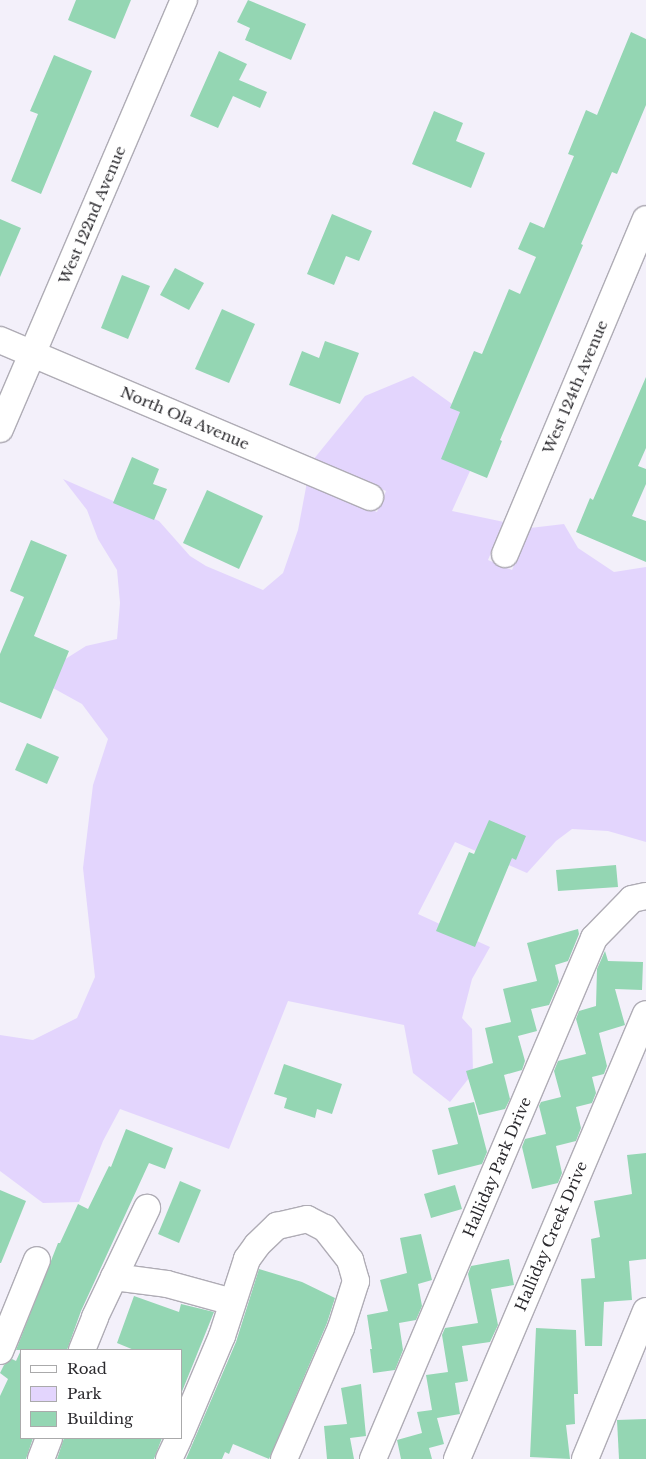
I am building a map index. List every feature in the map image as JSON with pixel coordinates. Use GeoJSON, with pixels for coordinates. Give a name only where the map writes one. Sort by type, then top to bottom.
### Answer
{"type":"FeatureCollection","features":[{"type":"Feature","properties":{"kind":"street","name":"West 122nd Avenue"},"geometry":{"type":"LineString","coordinates":[[0,429],[184,0]]}},
{"type":"Feature","properties":{"kind":"street","name":"West 124th Avenue"},"geometry":{"type":"LineString","coordinates":[[505,554],[646,219]]}},
{"type":"Feature","properties":{"kind":"street","name":"North Ola Avenue"},"geometry":{"type":"LineString","coordinates":[[0,340],[370,497]]}},
{"type":"Feature","properties":{"kind":"street","name":"Halliday Park Drive"},"geometry":{"type":"LineString","coordinates":[[373,1459],[594,938],[632,899],[646,896]]}},
{"type":"Feature","properties":{"kind":"street","name":"Halliday Creek Drive"},"geometry":{"type":"LineString","coordinates":[[457,1459],[646,1014]]}},
{"type":"Feature","properties":{"kind":"street"},"geometry":{"type":"LineString","coordinates":[[82,1349],[147,1208]]}},
{"type":"Feature","properties":{"kind":"street"},"geometry":{"type":"LineString","coordinates":[[182,1431],[222,1336],[247,1259],[257,1245],[278,1226],[307,1220],[325,1228],[350,1260],[356,1281],[341,1328],[284,1459]]}},
{"type":"Feature","properties":{"kind":"street"},"geometry":{"type":"LineString","coordinates":[[0,1351],[37,1260]]}},
{"type":"Feature","properties":{"kind":"street"},"geometry":{"type":"LineString","coordinates":[[114,1277],[167,1284],[233,1302]]}},
{"type":"Feature","properties":{"kind":"street"},"geometry":{"type":"LineString","coordinates":[[585,1459],[646,1310]]}},
{"type":"Feature","properties":{"kind":"street"},"geometry":{"type":"LineString","coordinates":[[41,1459],[49,1439]]}},
{"type":"Feature","properties":{"kind":"street"},"geometry":{"type":"LineString","coordinates":[[170,1459],[179,1439]]}},
{"type":"Feature","properties":{"kind":"green space"},"geometry":{"type":"Polygon","coordinates":[[[413,376],[466,414],[479,451],[452,511],[504,522],[488,560],[512,570],[530,528],[564,524],[578,548],[614,572],[646,567],[646,842],[608,831],[572,829],[556,841],[527,873],[455,842],[418,914],[490,947],[472,979],[462,1018],[472,1029],[473,1073],[450,1102],[413,1073],[404,1025],[288,1001],[229,1149],[120,1109],[103,1141],[79,1202],[43,1203],[0,1171],[0,1035],[33,1040],[77,1018],[95,977],[83,868],[93,785],[108,739],[82,704],[53,688],[48,670],[86,646],[117,639],[120,603],[117,570],[98,539],[87,510],[63,479],[159,521],[190,556],[206,566],[263,590],[283,573],[298,530],[307,482],[377,512],[386,491],[313,460],[365,396],[413,376]]]}},
{"type":"Feature","properties":{"kind":"building"},"geometry":{"type":"Polygon","coordinates":[[[76,0],[131,0],[115,39],[68,20],[76,0]]]}},
{"type":"Feature","properties":{"kind":"building"},"geometry":{"type":"Polygon","coordinates":[[[248,0],[306,24],[291,60],[245,40],[250,28],[237,22],[248,0]]]}},
{"type":"Feature","properties":{"kind":"building"},"geometry":{"type":"Polygon","coordinates":[[[631,32],[646,39],[646,105],[617,174],[612,172],[581,244],[583,245],[500,440],[502,441],[487,478],[441,459],[460,412],[450,408],[474,351],[482,354],[509,289],[520,294],[536,257],[518,249],[530,222],[544,228],[574,156],[568,154],[586,110],[597,115],[631,32]]]}},
{"type":"Feature","properties":{"kind":"building"},"geometry":{"type":"Polygon","coordinates":[[[219,51],[247,64],[239,80],[267,92],[260,108],[233,96],[218,128],[190,116],[219,51]]]}},
{"type":"Feature","properties":{"kind":"building"},"geometry":{"type":"Polygon","coordinates":[[[54,55],[92,71],[41,194],[11,181],[38,114],[30,111],[54,55]]]}},
{"type":"Feature","properties":{"kind":"building"},"geometry":{"type":"Polygon","coordinates":[[[434,111],[463,123],[456,141],[485,153],[471,188],[412,164],[434,111]]]}},
{"type":"Feature","properties":{"kind":"building"},"geometry":{"type":"Polygon","coordinates":[[[332,214],[372,231],[359,261],[346,256],[334,285],[307,274],[332,214]]]}},
{"type":"Feature","properties":{"kind":"building"},"geometry":{"type":"Polygon","coordinates":[[[0,219],[21,228],[0,277],[0,219]]]}},
{"type":"Feature","properties":{"kind":"building"},"geometry":{"type":"Polygon","coordinates":[[[175,268],[204,283],[189,310],[160,295],[175,268]]]}},
{"type":"Feature","properties":{"kind":"building"},"geometry":{"type":"Polygon","coordinates":[[[122,275],[150,286],[128,339],[101,328],[122,275]]]}},
{"type":"Feature","properties":{"kind":"building"},"geometry":{"type":"Polygon","coordinates":[[[222,309],[255,324],[229,383],[195,369],[222,309]]]}},
{"type":"Feature","properties":{"kind":"building"},"geometry":{"type":"Polygon","coordinates":[[[325,341],[359,353],[340,404],[289,385],[302,351],[319,358],[325,341]]]}},
{"type":"Feature","properties":{"kind":"building"},"geometry":{"type":"Polygon","coordinates":[[[646,377],[646,448],[638,466],[646,469],[646,484],[632,516],[646,521],[646,562],[576,532],[590,498],[593,500],[646,377]]]}},
{"type":"Feature","properties":{"kind":"building"},"geometry":{"type":"Polygon","coordinates":[[[132,457],[159,469],[153,484],[167,489],[154,520],[113,503],[132,457]]]}},
{"type":"Feature","properties":{"kind":"building"},"geometry":{"type":"Polygon","coordinates":[[[207,490],[263,516],[239,569],[183,543],[207,490]]]}},
{"type":"Feature","properties":{"kind":"building"},"geometry":{"type":"Polygon","coordinates":[[[31,540],[67,555],[34,636],[69,651],[41,719],[0,702],[0,654],[24,597],[10,591],[31,540]]]}},
{"type":"Feature","properties":{"kind":"building"},"geometry":{"type":"Polygon","coordinates":[[[27,743],[59,757],[47,784],[15,770],[27,743]]]}},
{"type":"Feature","properties":{"kind":"building"},"geometry":{"type":"Polygon","coordinates":[[[489,820],[526,836],[516,860],[512,858],[475,947],[436,931],[469,852],[474,854],[489,820]]]}},
{"type":"Feature","properties":{"kind":"building"},"geometry":{"type":"Polygon","coordinates":[[[616,865],[618,887],[558,891],[556,870],[616,865]]]}},
{"type":"Feature","properties":{"kind":"building"},"geometry":{"type":"Polygon","coordinates":[[[578,929],[579,934],[568,961],[555,965],[559,982],[549,1005],[531,1009],[537,1031],[518,1036],[525,1061],[522,1070],[504,1075],[510,1099],[505,1109],[479,1115],[466,1071],[493,1063],[485,1028],[511,1022],[503,989],[537,981],[527,943],[578,929]]]}},
{"type":"Feature","properties":{"kind":"building"},"geometry":{"type":"Polygon","coordinates":[[[605,951],[608,961],[643,962],[642,990],[615,989],[625,1025],[599,1033],[607,1066],[604,1074],[592,1077],[596,1093],[592,1103],[576,1107],[581,1128],[576,1141],[556,1146],[562,1173],[558,1183],[532,1189],[522,1147],[525,1139],[546,1134],[539,1106],[541,1102],[561,1097],[554,1071],[558,1061],[586,1054],[576,1019],[579,1011],[596,1006],[597,969],[605,951]]]}},
{"type":"Feature","properties":{"kind":"building"},"geometry":{"type":"Polygon","coordinates":[[[284,1064],[342,1084],[332,1114],[317,1109],[315,1118],[284,1108],[287,1098],[274,1094],[284,1064]]]}},
{"type":"Feature","properties":{"kind":"building"},"geometry":{"type":"Polygon","coordinates":[[[474,1102],[487,1152],[482,1164],[438,1175],[432,1150],[458,1144],[448,1108],[474,1102]]]}},
{"type":"Feature","properties":{"kind":"building"},"geometry":{"type":"Polygon","coordinates":[[[126,1129],[173,1148],[165,1169],[149,1163],[81,1311],[67,1349],[16,1350],[58,1243],[60,1243],[78,1204],[88,1209],[109,1166],[111,1167],[126,1129]]]}},
{"type":"Feature","properties":{"kind":"building"},"geometry":{"type":"Polygon","coordinates":[[[646,1153],[646,1259],[629,1261],[632,1300],[604,1302],[602,1346],[585,1346],[581,1279],[595,1278],[591,1239],[600,1237],[594,1201],[632,1194],[627,1155],[646,1153]]]}},
{"type":"Feature","properties":{"kind":"building"},"geometry":{"type":"Polygon","coordinates":[[[180,1181],[201,1190],[179,1243],[158,1234],[180,1181]]]}},
{"type":"Feature","properties":{"kind":"building"},"geometry":{"type":"Polygon","coordinates":[[[455,1185],[462,1209],[431,1218],[424,1194],[455,1185]]]}},
{"type":"Feature","properties":{"kind":"building"},"geometry":{"type":"Polygon","coordinates":[[[0,1190],[26,1201],[1,1263],[0,1263],[0,1190]]]}},
{"type":"Feature","properties":{"kind":"building"},"geometry":{"type":"Polygon","coordinates":[[[421,1234],[432,1280],[418,1284],[422,1306],[416,1320],[399,1323],[403,1350],[395,1370],[373,1373],[367,1315],[388,1311],[380,1280],[407,1273],[400,1238],[421,1234]]]}},
{"type":"Feature","properties":{"kind":"building"},"geometry":{"type":"Polygon","coordinates":[[[509,1259],[514,1285],[491,1289],[498,1325],[490,1342],[462,1346],[468,1381],[455,1383],[460,1414],[437,1418],[444,1444],[429,1448],[432,1459],[401,1459],[397,1440],[422,1433],[417,1412],[432,1410],[426,1375],[448,1372],[442,1335],[445,1328],[478,1323],[468,1274],[471,1266],[509,1259]]]}},
{"type":"Feature","properties":{"kind":"building"},"geometry":{"type":"Polygon","coordinates":[[[259,1269],[302,1282],[335,1298],[327,1323],[269,1459],[233,1444],[229,1454],[225,1452],[222,1459],[186,1459],[236,1342],[259,1269]]]}},
{"type":"Feature","properties":{"kind":"building"},"geometry":{"type":"Polygon","coordinates":[[[134,1296],[179,1312],[181,1304],[214,1312],[182,1392],[182,1349],[132,1349],[117,1343],[134,1296]]]}},
{"type":"Feature","properties":{"kind":"building"},"geometry":{"type":"Polygon","coordinates":[[[536,1328],[576,1330],[578,1394],[574,1394],[575,1424],[566,1425],[570,1459],[530,1457],[536,1328]]]}},
{"type":"Feature","properties":{"kind":"building"},"geometry":{"type":"Polygon","coordinates":[[[20,1352],[20,1439],[33,1439],[26,1459],[0,1459],[0,1396],[8,1379],[0,1373],[4,1365],[12,1359],[16,1361],[20,1352]]]}},
{"type":"Feature","properties":{"kind":"building"},"geometry":{"type":"Polygon","coordinates":[[[361,1384],[366,1436],[350,1438],[354,1459],[327,1459],[324,1426],[347,1424],[341,1388],[361,1384]]]}},
{"type":"Feature","properties":{"kind":"building"},"geometry":{"type":"Polygon","coordinates":[[[646,1419],[646,1459],[619,1459],[617,1420],[646,1419]]]}},
{"type":"Feature","properties":{"kind":"building"},"geometry":{"type":"Polygon","coordinates":[[[64,1439],[162,1439],[154,1459],[57,1459],[64,1439]]]}}]}
